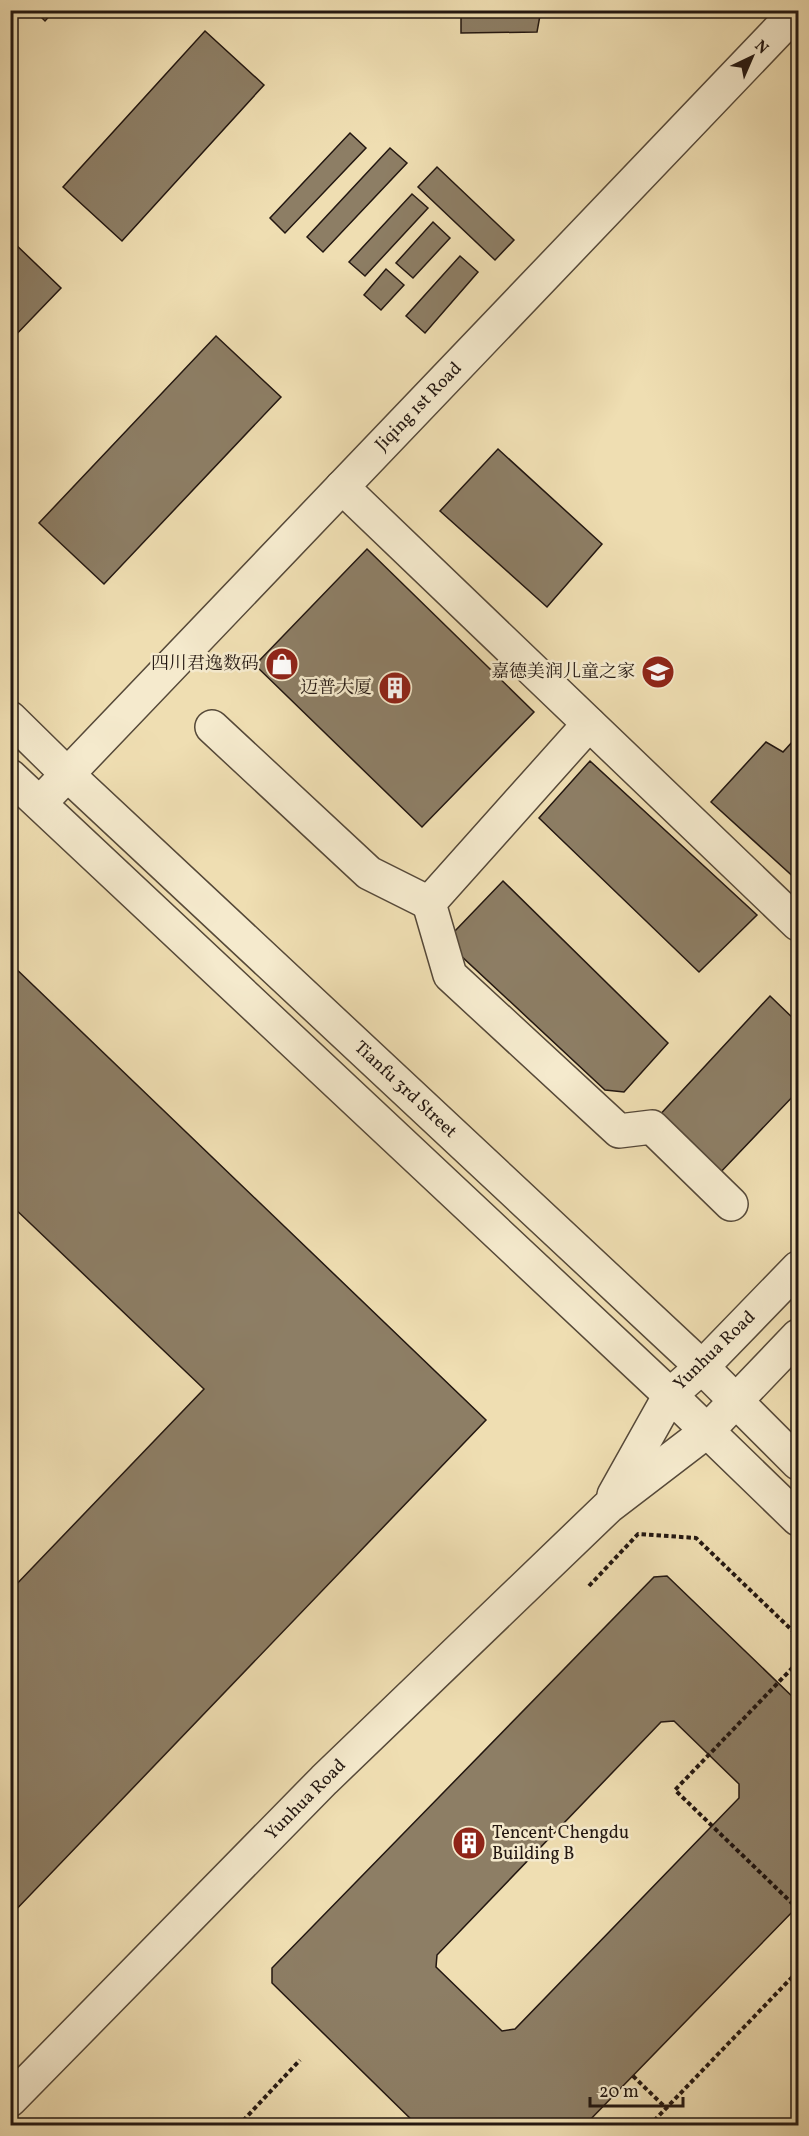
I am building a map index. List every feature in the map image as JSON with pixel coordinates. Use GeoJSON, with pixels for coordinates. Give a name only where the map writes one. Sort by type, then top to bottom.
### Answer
{"type":"FeatureCollection","features":[{"type":"Feature","properties":{"kind":"street","name":"Jiqing 1st Road"},"geometry":{"type":"LineString","coordinates":[[40,803],[798,10]]}},
{"type":"Feature","properties":{"kind":"street"},"geometry":{"type":"LineString","coordinates":[[342,487],[798,924]]}},
{"type":"Feature","properties":{"kind":"street","name":"Tianfu 3rd Street"},"geometry":{"type":"LineString","coordinates":[[10,718],[67,774],[702,1367],[734,1402],[798,1463]]}},
{"type":"Feature","properties":{"kind":"street"},"geometry":{"type":"LineString","coordinates":[[429,903],[589,724]]}},
{"type":"Feature","properties":{"kind":"street"},"geometry":{"type":"LineString","coordinates":[[212,728],[369,873],[429,903],[450,975],[620,1131],[652,1127],[731,1204]]}},
{"type":"Feature","properties":{"kind":"street"},"geometry":{"type":"LineString","coordinates":[[10,776],[670,1395],[798,1519]]}},
{"type":"Feature","properties":{"kind":"street","name":"Yunhua Road"},"geometry":{"type":"LineString","coordinates":[[608,1507],[670,1395],[702,1367],[798,1268]]}},
{"type":"Feature","properties":{"kind":"street","name":"Yunhua Road"},"geometry":{"type":"LineString","coordinates":[[10,2100],[324,1780],[608,1507],[706,1432],[798,1336]]}},
{"type":"Feature","properties":{"kind":"path"},"geometry":{"type":"LineString","coordinates":[[589,1586],[638,1534],[696,1538],[798,1636]]}},
{"type":"Feature","properties":{"kind":"path"},"geometry":{"type":"LineString","coordinates":[[798,1662],[675,1790],[798,1909]]}},
{"type":"Feature","properties":{"kind":"path"},"geometry":{"type":"LineString","coordinates":[[649,2126],[798,1971]]}},
{"type":"Feature","properties":{"kind":"path"},"geometry":{"type":"LineString","coordinates":[[238,2126],[300,2060]]}},
{"type":"Feature","properties":{"kind":"path"},"geometry":{"type":"LineString","coordinates":[[633,2076],[666,2108]]}},
{"type":"Feature","properties":{"kind":"building"},"geometry":{"type":"Polygon","coordinates":[[[34,10],[55,10],[45,21],[34,10]]]}},
{"type":"Feature","properties":{"kind":"building"},"geometry":{"type":"Polygon","coordinates":[[[461,10],[541,10],[537,32],[461,33],[461,10]]]}},
{"type":"Feature","properties":{"kind":"building"},"geometry":{"type":"Polygon","coordinates":[[[205,31],[264,85],[122,241],[63,187],[205,31]]]}},
{"type":"Feature","properties":{"kind":"building"},"geometry":{"type":"Polygon","coordinates":[[[350,133],[366,148],[285,233],[270,218],[350,133]]]}},
{"type":"Feature","properties":{"kind":"building"},"geometry":{"type":"Polygon","coordinates":[[[390,148],[407,163],[323,252],[307,237],[390,148]]]}},
{"type":"Feature","properties":{"kind":"building"},"geometry":{"type":"Polygon","coordinates":[[[437,167],[514,240],[495,260],[418,187],[437,167]]]}},
{"type":"Feature","properties":{"kind":"building"},"geometry":{"type":"Polygon","coordinates":[[[412,194],[428,208],[365,276],[349,262],[412,194]]]}},
{"type":"Feature","properties":{"kind":"building"},"geometry":{"type":"Polygon","coordinates":[[[433,222],[450,238],[413,278],[396,263],[433,222]]]}},
{"type":"Feature","properties":{"kind":"building"},"geometry":{"type":"Polygon","coordinates":[[[12,241],[61,288],[10,341],[10,242],[12,241]]]}},
{"type":"Feature","properties":{"kind":"building"},"geometry":{"type":"Polygon","coordinates":[[[460,256],[478,272],[425,333],[406,316],[460,256]]]}},
{"type":"Feature","properties":{"kind":"building"},"geometry":{"type":"Polygon","coordinates":[[[386,269],[404,285],[381,310],[364,295],[386,269]]]}},
{"type":"Feature","properties":{"kind":"building"},"geometry":{"type":"Polygon","coordinates":[[[216,336],[281,397],[104,584],[39,523],[216,336]]]}},
{"type":"Feature","properties":{"kind":"building"},"geometry":{"type":"Polygon","coordinates":[[[498,449],[602,544],[547,607],[440,511],[498,449]]]}},
{"type":"Feature","properties":{"kind":"building","name":"迈普大厦"},"geometry":{"type":"Polygon","coordinates":[[[367,549],[534,712],[422,827],[255,665],[367,549]]]}},
{"type":"Feature","properties":{"kind":"building"},"geometry":{"type":"Polygon","coordinates":[[[794,740],[798,742],[798,881],[711,802],[766,742],[783,752],[794,740]]]}},
{"type":"Feature","properties":{"kind":"building"},"geometry":{"type":"Polygon","coordinates":[[[590,761],[757,915],[699,972],[539,818],[590,761]]]}},
{"type":"Feature","properties":{"kind":"building"},"geometry":{"type":"Polygon","coordinates":[[[503,881],[668,1043],[624,1092],[605,1090],[458,953],[454,932],[503,881]]]}},
{"type":"Feature","properties":{"kind":"building"},"geometry":{"type":"Polygon","coordinates":[[[10,963],[486,1420],[10,1916],[10,1591],[204,1389],[10,1204],[10,963]]]}},
{"type":"Feature","properties":{"kind":"building"},"geometry":{"type":"Polygon","coordinates":[[[770,996],[798,1023],[798,1091],[717,1176],[656,1119],[770,996]]]}},
{"type":"Feature","properties":{"kind":"building","name":"Tencent Chengdu Building B"},"geometry":{"type":"Polygon","coordinates":[[[667,1576],[798,1702],[798,1906],[584,2126],[418,2126],[272,1983],[272,1968],[654,1577],[667,1576]],[[674,1721],[661,1722],[437,1955],[436,1967],[502,2031],[515,2029],[739,1798],[739,1784],[674,1721]]]}},
{"type":"Feature","properties":{"kind":"place","name":"四川君逸数码"},"geometry":{"type":"Point","coordinates":[282,664]}},
{"type":"Feature","properties":{"kind":"place","name":"嘉德美润儿童之家"},"geometry":{"type":"Point","coordinates":[658,672]}},
{"type":"Feature","properties":{"kind":"place","name":"迈普大厦"},"geometry":{"type":"Point","coordinates":[395,688]}},
{"type":"Feature","properties":{"kind":"place","name":"Tencent Chengdu Building B"},"geometry":{"type":"Point","coordinates":[469,1843]}}]}
